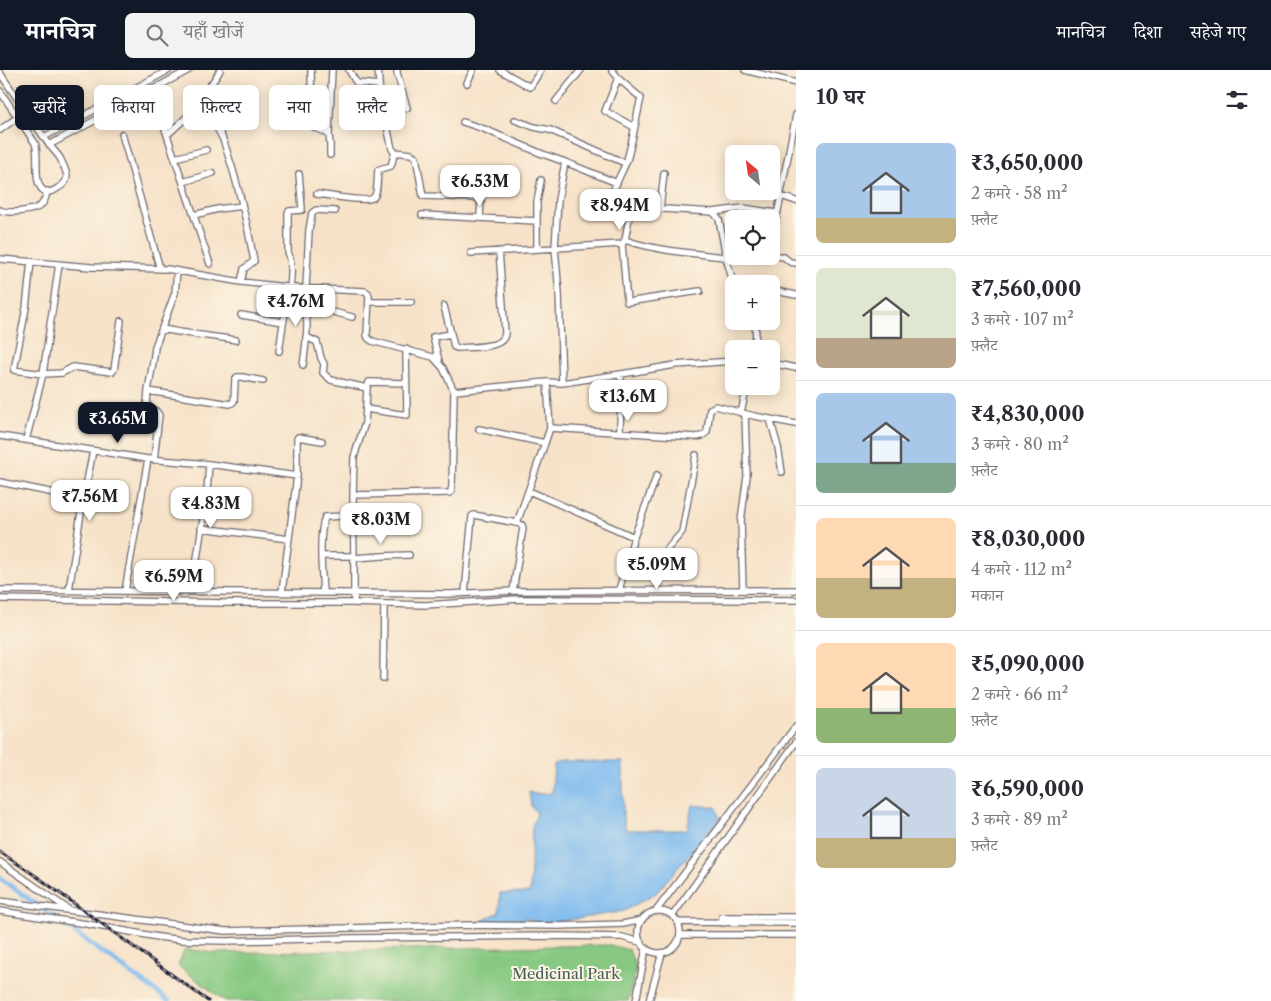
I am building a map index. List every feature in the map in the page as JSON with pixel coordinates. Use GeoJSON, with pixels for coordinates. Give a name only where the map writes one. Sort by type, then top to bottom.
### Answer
{"type":"FeatureCollection","features":[{"type":"Feature","properties":{"kind":"street"},"geometry":{"type":"LineString","coordinates":[[44,137],[169,70]]}},
{"type":"Feature","properties":{"kind":"street"},"geometry":{"type":"LineString","coordinates":[[162,85],[190,70]]}},
{"type":"Feature","properties":{"kind":"street"},"geometry":{"type":"LineString","coordinates":[[220,70],[208,88],[205,102],[223,140],[250,240],[254,261],[244,269],[242,282]]}},
{"type":"Feature","properties":{"kind":"street"},"geometry":{"type":"LineString","coordinates":[[312,70],[312,125],[315,129],[324,131],[329,135]]}},
{"type":"Feature","properties":{"kind":"street"},"geometry":{"type":"LineString","coordinates":[[330,155],[332,70]]}},
{"type":"Feature","properties":{"kind":"street"},"geometry":{"type":"LineString","coordinates":[[349,70],[358,83],[378,85],[378,70]]}},
{"type":"Feature","properties":{"kind":"street"},"geometry":{"type":"LineString","coordinates":[[397,70],[407,108]]}},
{"type":"Feature","properties":{"kind":"street"},"geometry":{"type":"LineString","coordinates":[[467,84],[473,70]]}},
{"type":"Feature","properties":{"kind":"street"},"geometry":{"type":"LineString","coordinates":[[504,71],[530,87],[541,70]]}},
{"type":"Feature","properties":{"kind":"street"},"geometry":{"type":"LineString","coordinates":[[556,101],[581,70]]}},
{"type":"Feature","properties":{"kind":"street"},"geometry":{"type":"LineString","coordinates":[[612,70],[618,78],[641,98],[626,163],[617,183],[612,201],[631,207],[713,212],[725,210]]}},
{"type":"Feature","properties":{"kind":"street"},"geometry":{"type":"LineString","coordinates":[[745,70],[796,83]]}},
{"type":"Feature","properties":{"kind":"street"},"geometry":{"type":"LineString","coordinates":[[0,73],[15,95]]}},
{"type":"Feature","properties":{"kind":"street"},"geometry":{"type":"LineString","coordinates":[[618,78],[605,111],[634,127]]}},
{"type":"Feature","properties":{"kind":"street"},"geometry":{"type":"LineString","coordinates":[[0,91],[15,112]]}},
{"type":"Feature","properties":{"kind":"street"},"geometry":{"type":"LineString","coordinates":[[778,210],[796,116]]}},
{"type":"Feature","properties":{"kind":"street"},"geometry":{"type":"LineString","coordinates":[[0,130],[15,118]]}},
{"type":"Feature","properties":{"kind":"street"},"geometry":{"type":"LineString","coordinates":[[167,135],[183,120]]}},
{"type":"Feature","properties":{"kind":"street"},"geometry":{"type":"LineString","coordinates":[[515,120],[534,127],[550,130],[626,163]]}},
{"type":"Feature","properties":{"kind":"street"},"geometry":{"type":"LineString","coordinates":[[49,145],[94,121]]}},
{"type":"Feature","properties":{"kind":"street"},"geometry":{"type":"LineString","coordinates":[[463,122],[617,183]]}},
{"type":"Feature","properties":{"kind":"street"},"geometry":{"type":"LineString","coordinates":[[27,130],[37,148],[37,178],[44,191],[49,192],[61,187],[66,182],[67,177],[59,157],[39,130]]}},
{"type":"Feature","properties":{"kind":"street"},"geometry":{"type":"LineString","coordinates":[[165,130],[210,264]]}},
{"type":"Feature","properties":{"kind":"street"},"geometry":{"type":"LineString","coordinates":[[388,130],[390,145],[393,151],[411,154],[416,157],[423,196],[480,198],[480,217]]}},
{"type":"Feature","properties":{"kind":"street"},"geometry":{"type":"LineString","coordinates":[[122,134],[160,269]]}},
{"type":"Feature","properties":{"kind":"street"},"geometry":{"type":"LineString","coordinates":[[174,158],[206,150]]}},
{"type":"Feature","properties":{"kind":"street"},"geometry":{"type":"LineString","coordinates":[[317,194],[358,199],[373,198],[376,193],[378,170],[391,166],[395,152]]}},
{"type":"Feature","properties":{"kind":"street"},"geometry":{"type":"LineString","coordinates":[[562,383],[559,293],[554,248],[558,200],[565,162]]}},
{"type":"Feature","properties":{"kind":"street"},"geometry":{"type":"LineString","coordinates":[[183,182],[213,173]]}},
{"type":"Feature","properties":{"kind":"street"},"geometry":{"type":"LineString","coordinates":[[660,209],[664,173]]}},
{"type":"Feature","properties":{"kind":"street"},"geometry":{"type":"LineString","coordinates":[[299,174],[302,209],[288,213],[288,252],[293,288],[306,315],[303,365]]}},
{"type":"Feature","properties":{"kind":"street"},"geometry":{"type":"LineString","coordinates":[[537,249],[537,202],[542,180]]}},
{"type":"Feature","properties":{"kind":"street"},"geometry":{"type":"LineString","coordinates":[[0,210],[4,212],[38,207],[45,200],[47,192]]}},
{"type":"Feature","properties":{"kind":"street"},"geometry":{"type":"LineString","coordinates":[[782,196],[796,201]]}},
{"type":"Feature","properties":{"kind":"street"},"geometry":{"type":"LineString","coordinates":[[194,215],[242,206]]}},
{"type":"Feature","properties":{"kind":"street"},"geometry":{"type":"LineString","coordinates":[[631,207],[624,242],[627,302],[700,291]]}},
{"type":"Feature","properties":{"kind":"street"},"geometry":{"type":"LineString","coordinates":[[728,210],[742,208],[756,210]]}},
{"type":"Feature","properties":{"kind":"street"},"geometry":{"type":"LineString","coordinates":[[306,288],[309,230],[312,213],[316,210],[335,211]]}},
{"type":"Feature","properties":{"kind":"street"},"geometry":{"type":"LineString","coordinates":[[713,212],[719,219],[725,252]]}},
{"type":"Feature","properties":{"kind":"street"},"geometry":{"type":"LineString","coordinates":[[422,215],[537,221]]}},
{"type":"Feature","properties":{"kind":"street"},"geometry":{"type":"LineString","coordinates":[[471,253],[624,242],[725,257]]}},
{"type":"Feature","properties":{"kind":"street"},"geometry":{"type":"LineString","coordinates":[[444,306],[454,347],[488,346],[503,339],[505,332],[499,251]]}},
{"type":"Feature","properties":{"kind":"street"},"geometry":{"type":"LineString","coordinates":[[780,257],[796,263]]}},
{"type":"Feature","properties":{"kind":"street"},"geometry":{"type":"LineString","coordinates":[[0,259],[91,267],[160,269],[293,288],[365,291],[368,293],[368,338],[372,341],[433,357],[443,368],[454,391],[452,486],[451,492],[353,495]]}},
{"type":"Feature","properties":{"kind":"street"},"geometry":{"type":"LineString","coordinates":[[31,262],[26,308],[14,370],[43,374],[65,372],[73,367],[112,372],[114,370],[121,321]]}},
{"type":"Feature","properties":{"kind":"street"},"geometry":{"type":"LineString","coordinates":[[26,440],[43,374],[59,264]]}},
{"type":"Feature","properties":{"kind":"street"},"geometry":{"type":"LineString","coordinates":[[125,591],[158,415],[156,411],[149,408],[147,403],[155,347],[175,293],[177,271]]}},
{"type":"Feature","properties":{"kind":"street"},"geometry":{"type":"LineString","coordinates":[[279,351],[283,322],[293,288]]}},
{"type":"Feature","properties":{"kind":"street"},"geometry":{"type":"LineString","coordinates":[[780,292],[796,295]]}},
{"type":"Feature","properties":{"kind":"street"},"geometry":{"type":"LineString","coordinates":[[368,302],[411,302]]}},
{"type":"Feature","properties":{"kind":"street"},"geometry":{"type":"LineString","coordinates":[[304,308],[326,310],[352,317]]}},
{"type":"Feature","properties":{"kind":"street"},"geometry":{"type":"LineString","coordinates":[[241,315],[283,322]]}},
{"type":"Feature","properties":{"kind":"street"},"geometry":{"type":"LineString","coordinates":[[162,329],[236,340]]}},
{"type":"Feature","properties":{"kind":"street"},"geometry":{"type":"LineString","coordinates":[[439,363],[433,337],[451,334]]}},
{"type":"Feature","properties":{"kind":"street"},"geometry":{"type":"LineString","coordinates":[[306,337],[317,342],[320,358],[324,364],[324,373],[331,380],[367,388]]}},
{"type":"Feature","properties":{"kind":"street"},"geometry":{"type":"LineString","coordinates":[[366,409],[407,416],[406,350]]}},
{"type":"Feature","properties":{"kind":"street"},"geometry":{"type":"LineString","coordinates":[[454,391],[546,382],[562,383],[675,364],[725,361]]}},
{"type":"Feature","properties":{"kind":"street"},"geometry":{"type":"LineString","coordinates":[[780,365],[796,368]]}},
{"type":"Feature","properties":{"kind":"street"},"geometry":{"type":"LineString","coordinates":[[620,432],[621,374]]}},
{"type":"Feature","properties":{"kind":"street"},"geometry":{"type":"LineString","coordinates":[[148,391],[230,404],[234,400],[235,380],[237,377],[263,381]]}},
{"type":"Feature","properties":{"kind":"street"},"geometry":{"type":"LineString","coordinates":[[354,603],[354,458],[365,423],[367,388],[369,382],[406,382]]}},
{"type":"Feature","properties":{"kind":"street"},"geometry":{"type":"LineString","coordinates":[[517,523],[550,428],[546,382]]}},
{"type":"Feature","properties":{"kind":"street"},"geometry":{"type":"LineString","coordinates":[[743,590],[741,521],[746,476],[743,413],[745,395]]}},
{"type":"Feature","properties":{"kind":"street"},"geometry":{"type":"LineString","coordinates":[[550,428],[696,437],[707,432],[709,411],[712,407],[716,406],[796,424]]}},
{"type":"Feature","properties":{"kind":"street"},"geometry":{"type":"LineString","coordinates":[[770,419],[778,447],[782,472]]}},
{"type":"Feature","properties":{"kind":"street"},"geometry":{"type":"LineString","coordinates":[[479,429],[545,443]]}},
{"type":"Feature","properties":{"kind":"street"},"geometry":{"type":"LineString","coordinates":[[0,436],[151,460],[209,464],[297,476]]}},
{"type":"Feature","properties":{"kind":"street"},"geometry":{"type":"LineString","coordinates":[[282,592],[297,476],[297,438],[322,441]]}},
{"type":"Feature","properties":{"kind":"street"},"geometry":{"type":"LineString","coordinates":[[69,590],[93,451]]}},
{"type":"Feature","properties":{"kind":"street"},"geometry":{"type":"LineString","coordinates":[[628,560],[644,560],[662,554],[682,532],[696,455]]}},
{"type":"Feature","properties":{"kind":"street"},"geometry":{"type":"LineString","coordinates":[[192,592],[207,492],[209,464]]}},
{"type":"Feature","properties":{"kind":"street"},"geometry":{"type":"LineString","coordinates":[[619,590],[634,537],[657,475]]}},
{"type":"Feature","properties":{"kind":"street"},"geometry":{"type":"LineString","coordinates":[[0,482],[84,499]]}},
{"type":"Feature","properties":{"kind":"street"},"geometry":{"type":"LineString","coordinates":[[528,491],[634,537]]}},
{"type":"Feature","properties":{"kind":"street"},"geometry":{"type":"LineString","coordinates":[[323,592],[322,556],[325,517],[397,513]]}},
{"type":"Feature","properties":{"kind":"street"},"geometry":{"type":"LineString","coordinates":[[465,593],[472,516],[474,515],[522,524],[516,591],[519,600]]}},
{"type":"Feature","properties":{"kind":"street"},"geometry":{"type":"LineString","coordinates":[[201,528],[289,538]]}},
{"type":"Feature","properties":{"kind":"street"},"geometry":{"type":"LineString","coordinates":[[322,556],[409,555]]}},
{"type":"Feature","properties":{"kind":"street"},"geometry":{"type":"LineString","coordinates":[[0,590],[465,593],[619,590],[796,590]]}},
{"type":"Feature","properties":{"kind":"street"},"geometry":{"type":"LineString","coordinates":[[0,599],[225,604],[354,603],[425,605],[519,600],[796,600]]}},
{"type":"Feature","properties":{"kind":"street"},"geometry":{"type":"LineString","coordinates":[[383,679],[384,604]]}},
{"type":"Feature","properties":{"kind":"street"},"geometry":{"type":"LineString","coordinates":[[656,911],[796,726]]}},
{"type":"Feature","properties":{"kind":"street"},"geometry":{"type":"LineString","coordinates":[[673,916],[796,742]]}},
{"type":"Feature","properties":{"kind":"street"},"geometry":{"type":"LineString","coordinates":[[0,862],[67,910]]}},
{"type":"Feature","properties":{"kind":"street"},"geometry":{"type":"LineString","coordinates":[[0,900],[225,931],[471,925],[558,926],[624,924],[642,920]]}},
{"type":"Feature","properties":{"kind":"street"},"geometry":{"type":"LineString","coordinates":[[0,911],[183,940],[622,937],[640,942],[654,952],[662,953],[671,950],[677,944],[680,926],[673,916],[665,912],[656,911],[648,914],[642,920],[638,929],[640,942]]}},
{"type":"Feature","properties":{"kind":"street"},"geometry":{"type":"LineString","coordinates":[[723,923],[722,917],[796,917]]}},
{"type":"Feature","properties":{"kind":"street"},"geometry":{"type":"LineString","coordinates":[[678,922],[796,923]]}},
{"type":"Feature","properties":{"kind":"street"},"geometry":{"type":"LineString","coordinates":[[680,935],[796,935]]}},
{"type":"Feature","properties":{"kind":"street"},"geometry":{"type":"LineString","coordinates":[[636,1001],[646,948]]}},
{"type":"Feature","properties":{"kind":"street"},"geometry":{"type":"LineString","coordinates":[[649,1001],[662,953]]}},
{"type":"Feature","properties":{"kind":"green space","name":"Medicinal Park"},"geometry":{"type":"Polygon","coordinates":[[[610,945],[629,950],[636,968],[628,1001],[225,1001],[178,966],[185,949],[215,953],[610,945]]]}},
{"type":"Feature","properties":{"kind":"water"},"geometry":{"type":"Polygon","coordinates":[[[562,762],[623,762],[623,817],[626,830],[687,830],[692,805],[716,807],[720,819],[656,893],[624,911],[564,921],[533,923],[528,918],[498,925],[482,921],[499,912],[500,893],[530,893],[532,827],[537,813],[531,806],[529,792],[535,794],[552,793],[554,764],[562,762]]]}},
{"type":"Feature","properties":{"kind":"waterway"},"geometry":{"type":"LineString","coordinates":[[0,878],[169,1001]]}},
{"type":"Feature","properties":{"kind":"railway"},"geometry":{"type":"LineString","coordinates":[[0,852],[39,878],[208,1001]]}}]}
